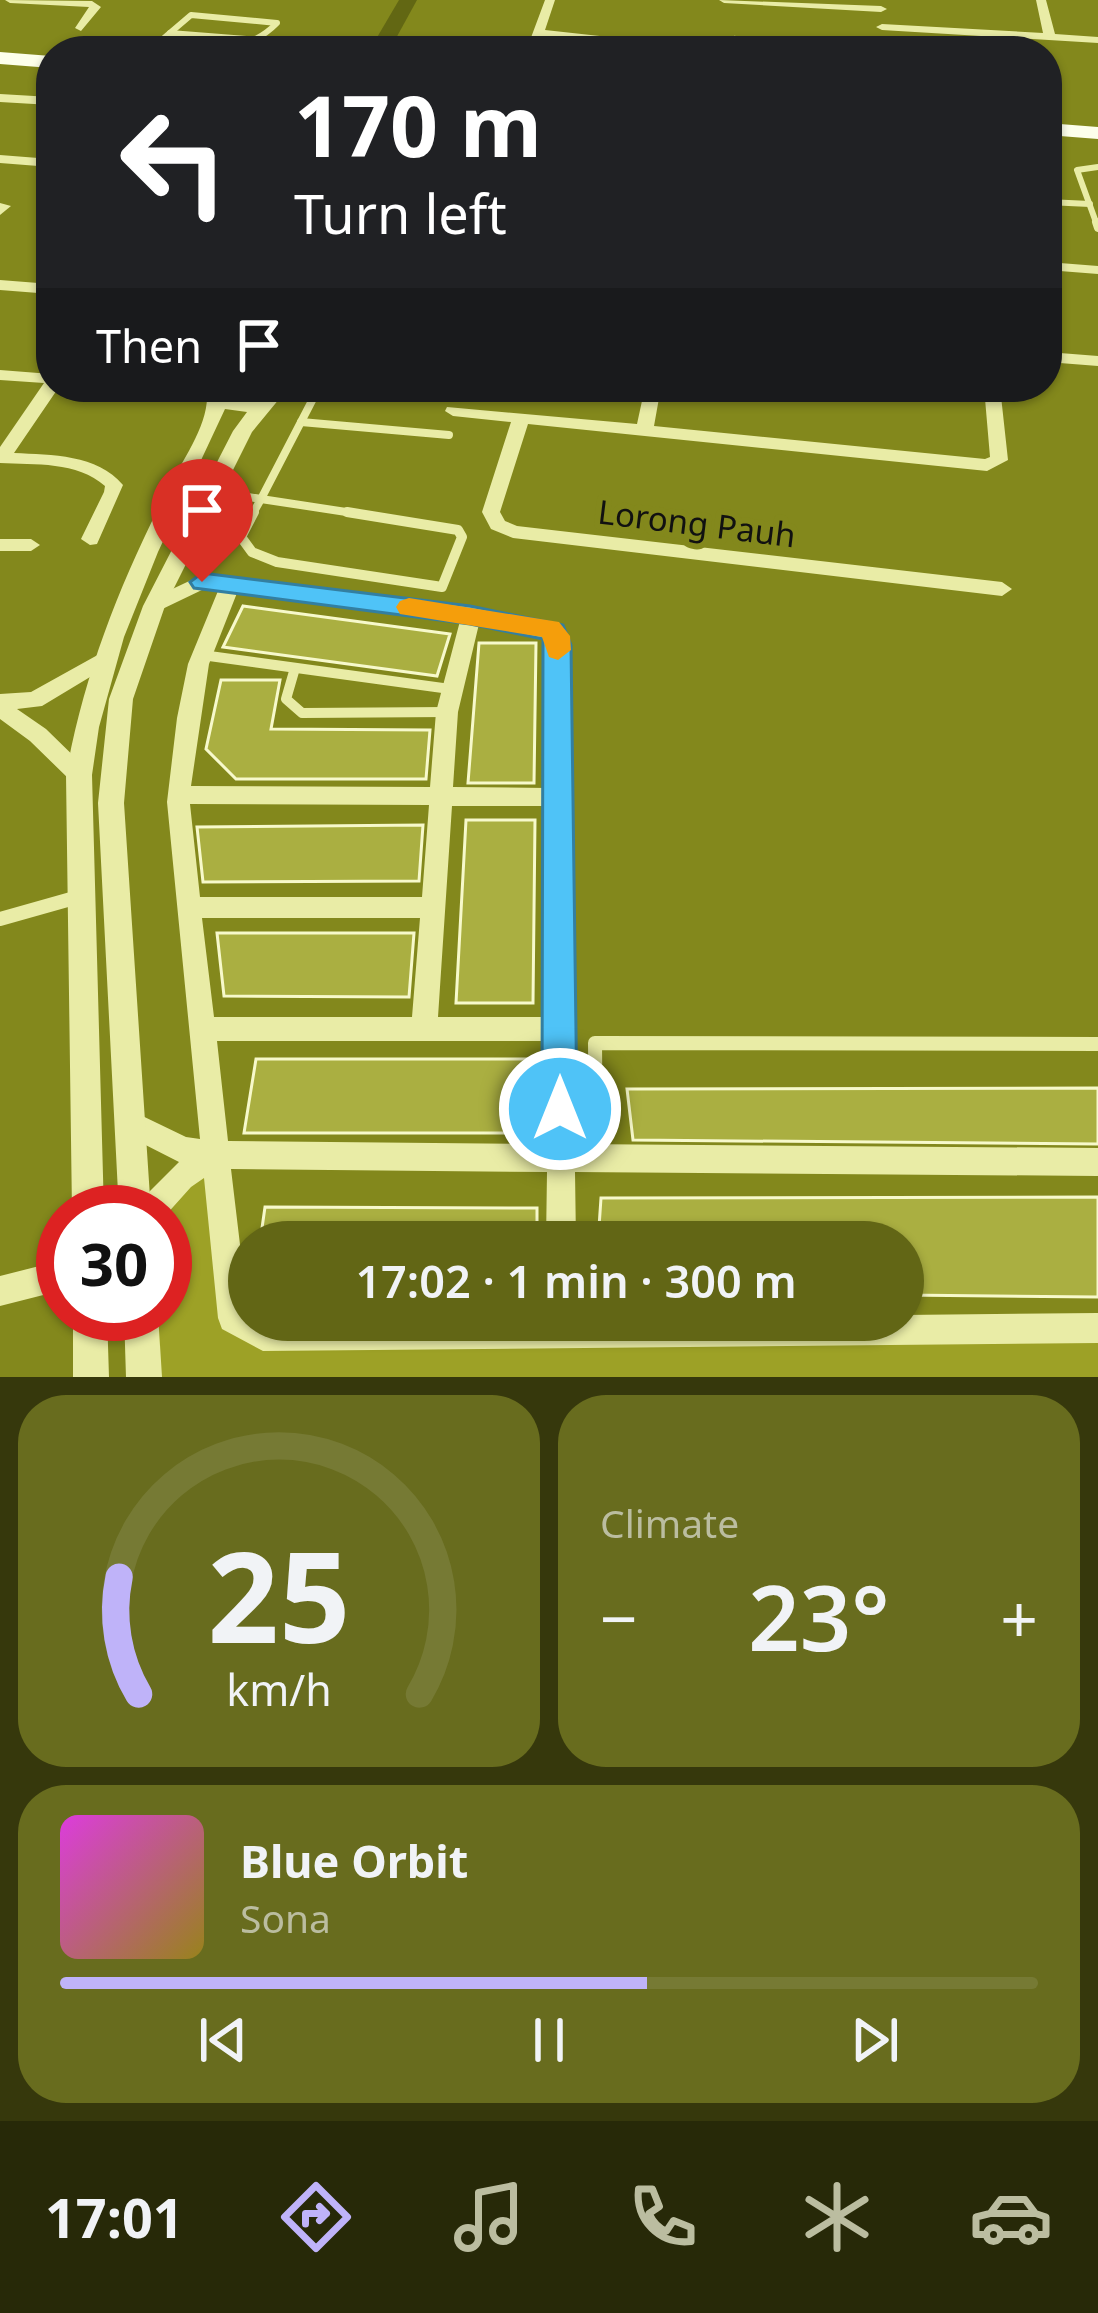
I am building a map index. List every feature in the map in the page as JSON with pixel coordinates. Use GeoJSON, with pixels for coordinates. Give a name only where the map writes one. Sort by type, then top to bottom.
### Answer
{"type":"FeatureCollection","features":[{"type":"Feature","properties":{"kind":"main road"},"geometry":{"type":"LineString","coordinates":[[0,54],[36,56]]}},
{"type":"Feature","properties":{"kind":"main road"},"geometry":{"type":"LineString","coordinates":[[1062,121],[1098,123]]}},
{"type":"Feature","properties":{"kind":"main road"},"geometry":{"type":"LineString","coordinates":[[1062,130],[1098,133]]}},
{"type":"Feature","properties":{"kind":"street"},"geometry":{"type":"LineString","coordinates":[[10,0],[92,4],[95,7],[82,28]]}},
{"type":"Feature","properties":{"kind":"street"},"geometry":{"type":"LineString","coordinates":[[539,36],[550,0]]}},
{"type":"Feature","properties":{"kind":"street"},"geometry":{"type":"LineString","coordinates":[[724,0],[881,4],[883,36]]}},
{"type":"Feature","properties":{"kind":"street"},"geometry":{"type":"LineString","coordinates":[[1041,0],[1050,36]]}},
{"type":"Feature","properties":{"kind":"street"},"geometry":{"type":"LineString","coordinates":[[882,27],[1033,36]]}},
{"type":"Feature","properties":{"kind":"street"},"geometry":{"type":"LineString","coordinates":[[540,33],[578,36]]}},
{"type":"Feature","properties":{"kind":"street"},"geometry":{"type":"LineString","coordinates":[[1062,38],[1098,40]]}},
{"type":"Feature","properties":{"kind":"street"},"geometry":{"type":"LineString","coordinates":[[0,98],[36,100]]}},
{"type":"Feature","properties":{"kind":"street"},"geometry":{"type":"LineString","coordinates":[[0,159],[36,162]]}},
{"type":"Feature","properties":{"kind":"street"},"geometry":{"type":"LineString","coordinates":[[1062,267],[1098,270]]}},
{"type":"Feature","properties":{"kind":"street"},"geometry":{"type":"LineString","coordinates":[[0,285],[36,288]]}},
{"type":"Feature","properties":{"kind":"street"},"geometry":{"type":"LineString","coordinates":[[1062,358],[1098,361]]}},
{"type":"Feature","properties":{"kind":"street"},"geometry":{"type":"LineString","coordinates":[[0,375],[36,380]]}},
{"type":"Feature","properties":{"kind":"street"},"geometry":{"type":"LineString","coordinates":[[38,402],[1,457],[90,467],[105,474],[115,485],[90,539]]}},
{"type":"Feature","properties":{"kind":"street"},"geometry":{"type":"LineString","coordinates":[[87,1185],[79,775],[88,710],[130,584],[210,425],[214,402]]}},
{"type":"Feature","properties":{"kind":"street"},"geometry":{"type":"LineString","coordinates":[[133,1185],[111,803],[121,699],[154,606],[212,491],[269,402]]}},
{"type":"Feature","properties":{"kind":"street"},"geometry":{"type":"LineString","coordinates":[[645,430],[650,402]]}},
{"type":"Feature","properties":{"kind":"street"},"geometry":{"type":"LineString","coordinates":[[453,411],[996,464],[1000,460],[994,402]]}},
{"type":"Feature","properties":{"kind":"street","name":"Lorong Pauh"},"geometry":{"type":"LineString","coordinates":[[521,419],[491,512],[498,525],[513,532],[1002,589]]}},
{"type":"Feature","properties":{"kind":"street"},"geometry":{"type":"LineString","coordinates":[[0,545],[31,545]]}},
{"type":"Feature","properties":{"kind":"street"},"geometry":{"type":"LineString","coordinates":[[177,560],[202,582],[470,615],[550,629],[556,636],[561,1221]]}},
{"type":"Feature","properties":{"kind":"street"},"geometry":{"type":"LineString","coordinates":[[154,606],[202,582]]}},
{"type":"Feature","properties":{"kind":"street"},"geometry":{"type":"LineString","coordinates":[[228,1280],[178,795],[184,718],[199,654],[231,586]]}},
{"type":"Feature","properties":{"kind":"street"},"geometry":{"type":"LineString","coordinates":[[424,1029],[449,701],[470,615]]}},
{"type":"Feature","properties":{"kind":"street"},"geometry":{"type":"LineString","coordinates":[[0,705],[35,700],[103,660]]}},
{"type":"Feature","properties":{"kind":"street"},"geometry":{"type":"LineString","coordinates":[[0,705],[79,775]]}},
{"type":"Feature","properties":{"kind":"street"},"geometry":{"type":"LineString","coordinates":[[178,795],[559,797]]}},
{"type":"Feature","properties":{"kind":"street"},"geometry":{"type":"LineString","coordinates":[[187,908],[434,908]]}},
{"type":"Feature","properties":{"kind":"street"},"geometry":{"type":"LineString","coordinates":[[201,1029],[560,1030]]}},
{"type":"Feature","properties":{"kind":"street"},"geometry":{"type":"LineString","coordinates":[[130,1123],[183,1150],[215,1155],[1098,1162]]}},
{"type":"Feature","properties":{"kind":"street"},"geometry":{"type":"LineString","coordinates":[[171,1185],[215,1155]]}},
{"type":"Feature","properties":{"kind":"street"},"geometry":{"type":"LineString","coordinates":[[0,1291],[36,1282]]}},
{"type":"Feature","properties":{"kind":"street"},"geometry":{"type":"LineString","coordinates":[[924,1328],[1098,1328]]}},
{"type":"Feature","properties":{"kind":"street"},"geometry":{"type":"LineString","coordinates":[[90,1341],[91,1377]]}},
{"type":"Feature","properties":{"kind":"street"},"geometry":{"type":"LineString","coordinates":[[142,1341],[144,1377]]}},
{"type":"Feature","properties":{"kind":"lane"},"geometry":{"type":"LineString","coordinates":[[167,36],[197,14],[274,20],[277,23],[266,36]]}},
{"type":"Feature","properties":{"kind":"lane"},"geometry":{"type":"LineString","coordinates":[[170,33],[209,36]]}},
{"type":"Feature","properties":{"kind":"lane"},"geometry":{"type":"LineString","coordinates":[[1098,167],[1077,170],[1098,228]]}},
{"type":"Feature","properties":{"kind":"lane"},"geometry":{"type":"LineString","coordinates":[[1062,203],[1090,204]]}},
{"type":"Feature","properties":{"kind":"lane"},"geometry":{"type":"LineString","coordinates":[[212,491],[260,499],[458,530],[462,537],[440,589],[278,562],[252,552],[241,537],[260,499],[312,402]]}},
{"type":"Feature","properties":{"kind":"lane"},"geometry":{"type":"LineString","coordinates":[[301,422],[448,435]]}},
{"type":"Feature","properties":{"kind":"lane"},"geometry":{"type":"LineString","coordinates":[[199,654],[296,668],[449,701]]}},
{"type":"Feature","properties":{"kind":"lane"},"geometry":{"type":"LineString","coordinates":[[296,668],[286,699],[302,712],[449,701]]}},
{"type":"Feature","properties":{"kind":"lane"},"geometry":{"type":"LineString","coordinates":[[0,919],[81,896]]}},
{"type":"Feature","properties":{"kind":"lane"},"geometry":{"type":"LineString","coordinates":[[596,1158],[595,1043],[1098,1044]]}},
{"type":"Feature","properties":{"kind":"shaded area"},"geometry":{"type":"Polygon","coordinates":[[[215,1155],[228,1233],[228,1341],[924,1341],[924,1328],[1098,1328],[1098,1377],[144,1377],[142,1341],[192,1341],[189,1185],[215,1155]]]}},
{"type":"Feature","properties":{"kind":"building"},"geometry":{"type":"Polygon","coordinates":[[[243,606],[450,634],[437,676],[223,647],[243,606]]]}},
{"type":"Feature","properties":{"kind":"building"},"geometry":{"type":"Polygon","coordinates":[[[479,643],[536,643],[534,783],[468,783],[479,643]]]}},
{"type":"Feature","properties":{"kind":"building"},"geometry":{"type":"Polygon","coordinates":[[[221,680],[280,680],[271,729],[430,730],[426,779],[236,779],[206,749],[221,680]]]}},
{"type":"Feature","properties":{"kind":"building"},"geometry":{"type":"Polygon","coordinates":[[[466,820],[535,820],[533,1003],[456,1003],[466,820]]]}},
{"type":"Feature","properties":{"kind":"building"},"geometry":{"type":"Polygon","coordinates":[[[423,825],[419,881],[203,882],[197,827],[423,825]]]}},
{"type":"Feature","properties":{"kind":"building"},"geometry":{"type":"Polygon","coordinates":[[[217,933],[414,933],[409,997],[224,996],[217,933]]]}},
{"type":"Feature","properties":{"kind":"building"},"geometry":{"type":"Polygon","coordinates":[[[256,1059],[534,1059],[534,1133],[244,1133],[256,1059]]]}},
{"type":"Feature","properties":{"kind":"building"},"geometry":{"type":"Polygon","coordinates":[[[1098,1088],[1098,1144],[633,1140],[627,1089],[1098,1088]]]}},
{"type":"Feature","properties":{"kind":"building"},"geometry":{"type":"Polygon","coordinates":[[[1098,1197],[1098,1297],[924,1295],[924,1221],[599,1221],[601,1198],[1098,1197]]]}},
{"type":"Feature","properties":{"kind":"building"},"geometry":{"type":"Polygon","coordinates":[[[265,1207],[537,1208],[537,1221],[263,1221],[265,1207]]]}},
{"type":"Feature","properties":{"kind":"waterway"},"geometry":{"type":"LineString","coordinates":[[388,36],[408,0]]}},
{"type":"Feature","properties":{"kind":"slow traffic"},"geometry":{"type":"LineString","coordinates":[[409,607],[550,629],[558,650]]}},
{"type":"Feature","properties":{"kind":"route"},"geometry":{"type":"LineString","coordinates":[[202,582],[470,615],[554,632],[558,645],[560,1109]]}}]}
